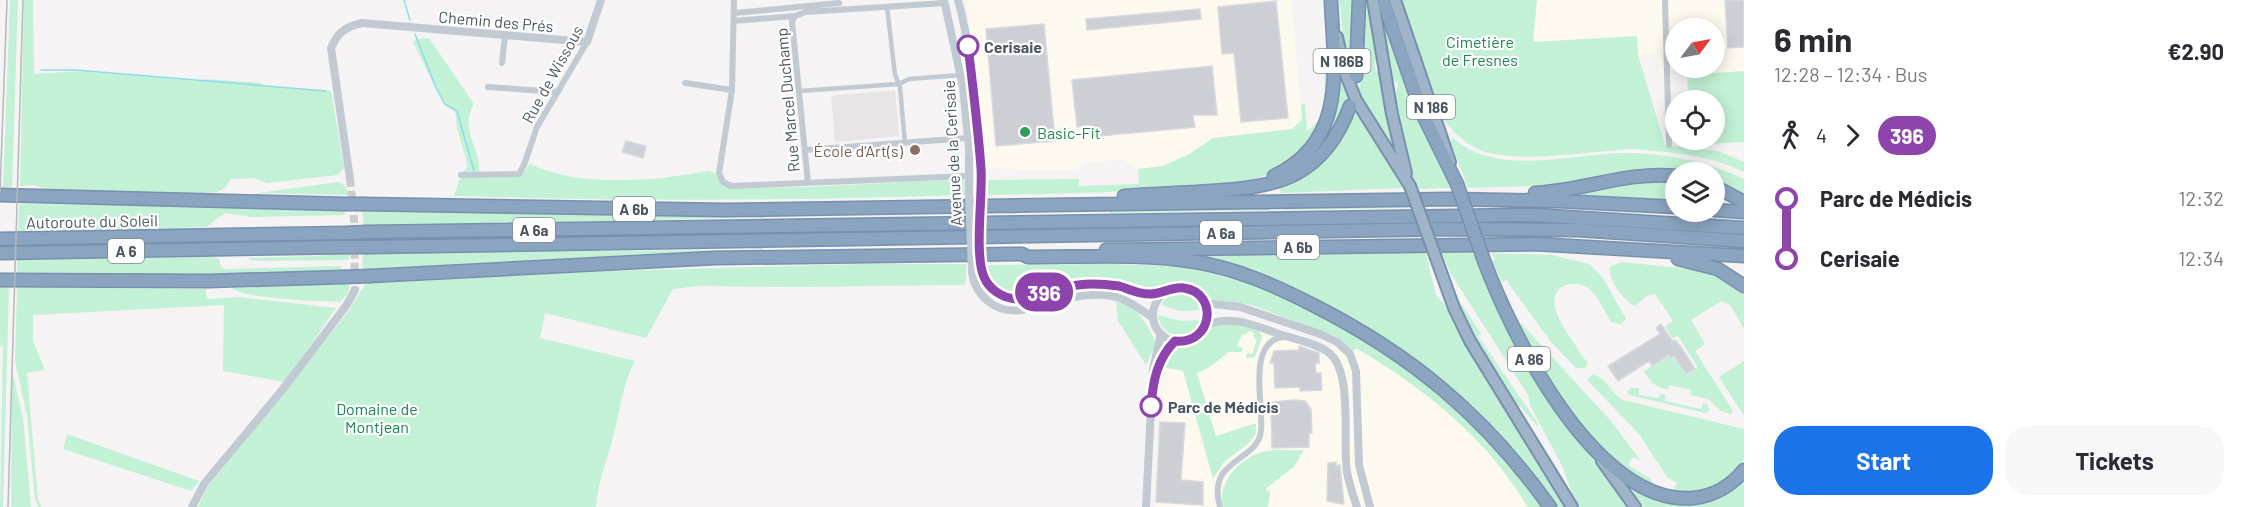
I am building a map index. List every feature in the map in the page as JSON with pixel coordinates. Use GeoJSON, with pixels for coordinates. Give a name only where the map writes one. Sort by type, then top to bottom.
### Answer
{"type":"FeatureCollection","features":[{"type":"Feature","properties":{"kind":"highway"},"geometry":{"type":"LineString","coordinates":[[1232,190],[1237,186],[1268,179],[1288,169],[1308,152],[1323,130],[1333,96],[1331,0]]}},
{"type":"Feature","properties":{"kind":"highway","name":"N 186B"},"geometry":{"type":"LineString","coordinates":[[1331,0],[1339,48],[1351,91],[1410,186]]}},
{"type":"Feature","properties":{"kind":"highway"},"geometry":{"type":"LineString","coordinates":[[1356,76],[1359,0]]}},
{"type":"Feature","properties":{"kind":"highway","name":"A 86"},"geometry":{"type":"LineString","coordinates":[[1373,0],[1392,114],[1410,186],[1457,316],[1470,342],[1572,507]]}},
{"type":"Feature","properties":{"kind":"highway","name":"A 86"},"geometry":{"type":"LineString","coordinates":[[1383,0],[1422,113],[1452,171],[1504,312],[1527,355],[1565,413],[1635,507]]}},
{"type":"Feature","properties":{"kind":"highway","name":"N 186"},"geometry":{"type":"LineString","coordinates":[[1395,0],[1449,155],[1452,171]]}},
{"type":"Feature","properties":{"kind":"highway"},"geometry":{"type":"LineString","coordinates":[[1114,203],[1119,197],[1232,190],[1270,185],[1304,169],[1326,150],[1336,138],[1350,106]]}},
{"type":"Feature","properties":{"kind":"highway"},"geometry":{"type":"LineString","coordinates":[[1450,199],[1547,193],[1640,175],[1665,176]]}},
{"type":"Feature","properties":{"kind":"highway"},"geometry":{"type":"LineString","coordinates":[[1725,191],[1744,202]]}},
{"type":"Feature","properties":{"kind":"highway","name":"A 6b"},"geometry":{"type":"LineString","coordinates":[[0,195],[345,204],[726,210],[1450,199],[1665,206]]}},
{"type":"Feature","properties":{"kind":"highway"},"geometry":{"type":"LineString","coordinates":[[1725,211],[1744,212]]}},
{"type":"Feature","properties":{"kind":"highway","name":"A 6a"},"geometry":{"type":"LineString","coordinates":[[184,236],[1534,215],[1744,228]]}},
{"type":"Feature","properties":{"kind":"highway","name":"A 6a"},"geometry":{"type":"LineString","coordinates":[[251,249],[1446,229],[1578,231],[1744,241]]}},
{"type":"Feature","properties":{"kind":"highway","name":"Autoroute du Soleil"},"geometry":{"type":"LineString","coordinates":[[0,238],[184,236]]}},
{"type":"Feature","properties":{"kind":"highway","name":"A 6b"},"geometry":{"type":"LineString","coordinates":[[0,280],[196,281],[370,276],[715,258],[1494,244],[1744,256]]}},
{"type":"Feature","properties":{"kind":"highway"},"geometry":{"type":"LineString","coordinates":[[1611,248],[1703,264],[1725,272],[1744,286]]}},
{"type":"Feature","properties":{"kind":"highway","name":"Autoroute du Soleil"},"geometry":{"type":"LineString","coordinates":[[0,253],[251,249]]}},
{"type":"Feature","properties":{"kind":"highway"},"geometry":{"type":"LineString","coordinates":[[1022,254],[1028,257],[1195,262],[1240,273],[1278,287],[1368,333],[1430,377],[1467,408],[1495,437],[1520,465],[1550,507]]}},
{"type":"Feature","properties":{"kind":"highway"},"geometry":{"type":"LineString","coordinates":[[1593,448],[1628,478],[1652,493],[1680,499],[1710,495],[1731,483],[1744,470]]}},
{"type":"Feature","properties":{"kind":"street","name":"Rue de Wissous"},"geometry":{"type":"LineString","coordinates":[[461,175],[519,174],[537,127],[587,42],[601,0]]}},
{"type":"Feature","properties":{"kind":"street"},"geometry":{"type":"LineString","coordinates":[[734,0],[732,90],[719,173],[723,182],[731,186],[968,176]]}},
{"type":"Feature","properties":{"kind":"street"},"geometry":{"type":"LineString","coordinates":[[1665,0],[1668,90]]}},
{"type":"Feature","properties":{"kind":"street"},"geometry":{"type":"LineString","coordinates":[[735,13],[839,3]]}},
{"type":"Feature","properties":{"kind":"street"},"geometry":{"type":"LineString","coordinates":[[734,21],[795,16],[806,12],[959,3]]}},
{"type":"Feature","properties":{"kind":"street","name":"Avenue de la Cerisaie"},"geometry":{"type":"LineString","coordinates":[[959,3],[975,98],[981,171],[982,269],[991,287],[1000,294],[1014,299],[1062,287],[1088,284],[1113,285],[1147,294],[1163,294]]}},
{"type":"Feature","properties":{"kind":"street","name":"Avenue de la Cerisaie"},"geometry":{"type":"LineString","coordinates":[[945,4],[961,75],[968,138],[972,271],[977,289],[986,300],[1000,308],[1020,310],[1077,296],[1101,295],[1131,302],[1153,318]]}},
{"type":"Feature","properties":{"kind":"street"},"geometry":{"type":"LineString","coordinates":[[887,7],[905,143]]}},
{"type":"Feature","properties":{"kind":"street","name":"Rue Marcel Duchamp"},"geometry":{"type":"LineString","coordinates":[[795,16],[792,21],[808,183]]}},
{"type":"Feature","properties":{"kind":"street","name":"Chemin des Prés"},"geometry":{"type":"LineString","coordinates":[[350,179],[331,48],[336,35],[348,26],[362,23],[587,42]]}},
{"type":"Feature","properties":{"kind":"street"},"geometry":{"type":"LineString","coordinates":[[502,63],[505,36]]}},
{"type":"Feature","properties":{"kind":"street"},"geometry":{"type":"LineString","coordinates":[[799,91],[899,84],[909,79],[961,75]]}},
{"type":"Feature","properties":{"kind":"street"},"geometry":{"type":"LineString","coordinates":[[685,83],[732,90]]}},
{"type":"Feature","properties":{"kind":"street"},"geometry":{"type":"LineString","coordinates":[[488,87],[558,92]]}},
{"type":"Feature","properties":{"kind":"street"},"geometry":{"type":"LineString","coordinates":[[805,150],[968,138]]}},
{"type":"Feature","properties":{"kind":"street"},"geometry":{"type":"LineString","coordinates":[[1176,288],[1196,292],[1205,303],[1207,313],[1205,325],[1191,340],[1175,341],[1161,334],[1153,318],[1154,308],[1163,294],[1176,288]]}},
{"type":"Feature","properties":{"kind":"street"},"geometry":{"type":"LineString","coordinates":[[192,507],[198,493],[226,455],[290,380],[346,306],[355,290]]}},
{"type":"Feature","properties":{"kind":"street"},"geometry":{"type":"LineString","coordinates":[[1205,303],[1240,306],[1329,337],[1350,354],[1356,371],[1359,465],[1370,507]]}},
{"type":"Feature","properties":{"kind":"street"},"geometry":{"type":"LineString","coordinates":[[1205,325],[1234,320],[1264,328],[1323,349],[1339,365],[1343,384],[1347,471],[1357,507]]}},
{"type":"Feature","properties":{"kind":"street"},"geometry":{"type":"LineString","coordinates":[[1220,507],[1217,492],[1221,476],[1230,465],[1253,446],[1260,435],[1259,374],[1265,346],[1264,328]]}},
{"type":"Feature","properties":{"kind":"street"},"geometry":{"type":"LineString","coordinates":[[1146,507],[1153,369],[1161,334]]}},
{"type":"Feature","properties":{"kind":"street"},"geometry":{"type":"LineString","coordinates":[[1265,346],[1275,338],[1285,336]]}},
{"type":"Feature","properties":{"kind":"street"},"geometry":{"type":"LineString","coordinates":[[1153,386],[1163,354],[1175,341]]}},
{"type":"Feature","properties":{"kind":"shaded area"},"geometry":{"type":"Polygon","coordinates":[[[966,0],[1291,0],[1303,132],[1166,168],[1138,170],[1122,159],[1083,163],[1077,171],[986,168],[966,0]]]}},
{"type":"Feature","properties":{"kind":"shaded area"},"geometry":{"type":"Polygon","coordinates":[[[1537,0],[1744,0],[1744,71],[1725,72],[1725,18],[1665,18],[1665,73],[1660,75],[1656,54],[1638,55],[1637,37],[1533,42],[1537,0]]]}},
{"type":"Feature","properties":{"kind":"shaded area"},"geometry":{"type":"Polygon","coordinates":[[[895,90],[899,136],[835,142],[831,96],[895,90]]]}},
{"type":"Feature","properties":{"kind":"shaded area"},"geometry":{"type":"Polygon","coordinates":[[[1211,325],[1260,330],[1317,350],[1348,343],[1392,369],[1431,397],[1491,456],[1528,507],[1155,507],[1164,369],[1176,346],[1186,346],[1197,341],[1211,325]]]}},
{"type":"Feature","properties":{"kind":"green space"},"geometry":{"type":"Polygon","coordinates":[[[10,0],[18,0],[12,187],[3,187],[10,0]]]}},
{"type":"Feature","properties":{"kind":"green space"},"geometry":{"type":"Polygon","coordinates":[[[24,0],[33,0],[34,74],[82,71],[204,81],[205,79],[262,83],[262,86],[331,91],[344,168],[338,175],[267,183],[253,178],[231,179],[225,188],[217,192],[191,194],[47,190],[35,185],[20,186],[24,0]]]}},
{"type":"Feature","properties":{"kind":"green space"},"geometry":{"type":"Polygon","coordinates":[[[1339,0],[1355,0],[1353,50],[1348,49],[1347,52],[1345,50],[1339,0]]]}},
{"type":"Feature","properties":{"kind":"green space"},"geometry":{"type":"Polygon","coordinates":[[[1362,0],[1367,0],[1377,58],[1374,67],[1381,77],[1392,142],[1390,144],[1368,113],[1359,93],[1362,0]]]}},
{"type":"Feature","properties":{"kind":"green space","name":"Cimetière de Fresnes"},"geometry":{"type":"Polygon","coordinates":[[[1400,0],[1537,0],[1533,42],[1637,36],[1638,55],[1665,150],[1718,151],[1744,162],[1744,172],[1725,164],[1725,162],[1646,150],[1632,149],[1532,157],[1493,154],[1478,149],[1462,139],[1440,115],[1400,0]]]}},
{"type":"Feature","properties":{"kind":"green space"},"geometry":{"type":"Polygon","coordinates":[[[1386,23],[1450,188],[1416,189],[1396,121],[1394,100],[1397,82],[1392,83],[1382,24],[1386,23]]]}},
{"type":"Feature","properties":{"kind":"green space"},"geometry":{"type":"Polygon","coordinates":[[[429,38],[474,104],[469,126],[479,161],[479,178],[520,176],[530,164],[571,177],[618,180],[664,178],[708,171],[737,188],[964,179],[965,195],[710,200],[454,196],[461,175],[468,166],[457,128],[455,111],[444,105],[413,42],[417,39],[429,38]]]}},
{"type":"Feature","properties":{"kind":"green space"},"geometry":{"type":"Polygon","coordinates":[[[1324,66],[1328,82],[1327,103],[1317,133],[1289,163],[1261,177],[1231,183],[1139,190],[985,195],[985,181],[991,180],[1079,179],[1079,186],[1139,184],[1138,169],[1163,166],[1189,154],[1213,138],[1292,129],[1302,120],[1301,105],[1305,104],[1307,131],[1320,119],[1323,111],[1325,103],[1324,66]]]}},
{"type":"Feature","properties":{"kind":"green space"},"geometry":{"type":"Polygon","coordinates":[[[1744,71],[1744,142],[1725,143],[1725,90],[1688,90],[1687,78],[1725,78],[1725,72],[1744,71]]]}},
{"type":"Feature","properties":{"kind":"green space"},"geometry":{"type":"Polygon","coordinates":[[[1337,77],[1341,78],[1350,100],[1337,130],[1308,162],[1306,159],[1337,77]]]}},
{"type":"Feature","properties":{"kind":"green space"},"geometry":{"type":"Polygon","coordinates":[[[1354,111],[1382,148],[1403,188],[1281,193],[1279,186],[1293,181],[1354,111]]]}},
{"type":"Feature","properties":{"kind":"green space"},"geometry":{"type":"Polygon","coordinates":[[[1452,137],[1471,150],[1492,157],[1515,160],[1634,153],[1695,162],[1665,162],[1665,170],[1630,170],[1562,185],[1468,188],[1451,143],[1452,137]]]}},
{"type":"Feature","properties":{"kind":"green space"},"geometry":{"type":"Polygon","coordinates":[[[1725,171],[1744,179],[1744,194],[1725,185],[1725,171]]]}},
{"type":"Feature","properties":{"kind":"green space"},"geometry":{"type":"Polygon","coordinates":[[[1641,181],[1665,181],[1665,200],[1580,195],[1580,192],[1641,181]]]}},
{"type":"Feature","properties":{"kind":"green space"},"geometry":{"type":"Polygon","coordinates":[[[339,182],[345,186],[349,195],[257,193],[339,182]]]}},
{"type":"Feature","properties":{"kind":"green space"},"geometry":{"type":"Polygon","coordinates":[[[19,204],[344,208],[345,215],[252,217],[225,213],[206,227],[18,232],[19,204]]]}},
{"type":"Feature","properties":{"kind":"green space"},"geometry":{"type":"Polygon","coordinates":[[[1409,205],[1411,208],[1283,210],[1283,207],[1409,205]]]}},
{"type":"Feature","properties":{"kind":"green space"},"geometry":{"type":"Polygon","coordinates":[[[1269,207],[1269,210],[1110,213],[1110,210],[1269,207]]]}},
{"type":"Feature","properties":{"kind":"green space"},"geometry":{"type":"Polygon","coordinates":[[[362,210],[845,215],[364,227],[362,210]]]}},
{"type":"Feature","properties":{"kind":"green space"},"geometry":{"type":"Polygon","coordinates":[[[1471,249],[1519,355],[1560,415],[1629,507],[1577,507],[1563,468],[1530,405],[1528,395],[1451,274],[1440,250],[1471,249]]]}},
{"type":"Feature","properties":{"kind":"green space"},"geometry":{"type":"Polygon","coordinates":[[[730,250],[363,269],[362,253],[730,250]]]}},
{"type":"Feature","properties":{"kind":"green space"},"geometry":{"type":"Polygon","coordinates":[[[1425,250],[1436,295],[1444,304],[1477,366],[1566,507],[1556,507],[1486,425],[1432,374],[1374,330],[1324,303],[1198,259],[1199,255],[1425,250]]]}},
{"type":"Feature","properties":{"kind":"green space"},"geometry":{"type":"Polygon","coordinates":[[[349,252],[349,260],[259,261],[249,258],[319,256],[349,252]]]}},
{"type":"Feature","properties":{"kind":"green space"},"geometry":{"type":"Polygon","coordinates":[[[1492,253],[1552,255],[1589,264],[1603,278],[1626,319],[1621,324],[1611,322],[1591,290],[1585,286],[1569,284],[1560,288],[1555,295],[1556,311],[1565,329],[1588,362],[1585,368],[1576,368],[1551,342],[1506,280],[1502,283],[1492,261],[1495,259],[1492,253]]]}},
{"type":"Feature","properties":{"kind":"green space"},"geometry":{"type":"Polygon","coordinates":[[[213,257],[219,259],[224,269],[341,266],[342,271],[230,274],[17,274],[17,260],[213,257]]]}},
{"type":"Feature","properties":{"kind":"green space"},"geometry":{"type":"Polygon","coordinates":[[[1621,262],[1712,271],[1728,280],[1744,294],[1744,329],[1730,305],[1721,301],[1691,320],[1705,344],[1695,351],[1733,411],[1731,414],[1721,411],[1708,399],[1690,395],[1691,390],[1669,385],[1668,390],[1663,389],[1653,384],[1648,378],[1644,371],[1669,356],[1675,359],[1687,375],[1698,368],[1678,336],[1672,338],[1665,326],[1673,321],[1655,294],[1647,296],[1635,306],[1617,289],[1611,278],[1610,267],[1621,262]]]}},
{"type":"Feature","properties":{"kind":"green space","name":"Domaine de Montjean"},"geometry":{"type":"Polygon","coordinates":[[[866,264],[966,264],[966,281],[964,285],[698,286],[673,289],[646,338],[545,313],[540,338],[635,361],[624,387],[596,507],[198,507],[206,489],[348,312],[365,284],[607,271],[866,264]]]}},
{"type":"Feature","properties":{"kind":"green space"},"geometry":{"type":"Polygon","coordinates":[[[1111,264],[1189,267],[1257,286],[1365,338],[1409,366],[1493,441],[1545,507],[1528,507],[1494,459],[1474,437],[1430,398],[1356,348],[1352,353],[1337,337],[1252,305],[1208,299],[1195,287],[1185,283],[1170,284],[1161,290],[1143,290],[1103,280],[1104,277],[1070,281],[1023,292],[995,285],[985,265],[1111,264]]]}},
{"type":"Feature","properties":{"kind":"green space"},"geometry":{"type":"Polygon","coordinates":[[[350,284],[348,293],[340,302],[266,297],[239,292],[232,288],[350,284]]]}},
{"type":"Feature","properties":{"kind":"green space"},"geometry":{"type":"Polygon","coordinates":[[[0,287],[9,287],[3,507],[0,507],[3,347],[0,346],[0,287]]]}},
{"type":"Feature","properties":{"kind":"green space"},"geometry":{"type":"Polygon","coordinates":[[[17,287],[206,289],[206,296],[209,299],[239,297],[336,308],[285,382],[223,371],[224,305],[33,315],[33,341],[45,370],[27,373],[38,499],[41,507],[38,507],[35,499],[27,415],[15,362],[17,287]]]}},
{"type":"Feature","properties":{"kind":"green space"},"geometry":{"type":"Polygon","coordinates":[[[1178,293],[1192,297],[1200,310],[1180,311],[1161,305],[1166,298],[1178,293]]]}},
{"type":"Feature","properties":{"kind":"green space"},"geometry":{"type":"Polygon","coordinates":[[[1456,296],[1481,333],[1478,336],[1539,425],[1537,426],[1521,407],[1515,404],[1472,331],[1456,296]]]}},
{"type":"Feature","properties":{"kind":"green space"},"geometry":{"type":"Polygon","coordinates":[[[1116,302],[1130,307],[1141,317],[1156,343],[1146,365],[1118,321],[1116,302]]]}},
{"type":"Feature","properties":{"kind":"green space"},"geometry":{"type":"Polygon","coordinates":[[[1158,315],[1181,321],[1201,320],[1194,331],[1176,336],[1162,327],[1158,315]]]}},
{"type":"Feature","properties":{"kind":"green space"},"geometry":{"type":"Polygon","coordinates":[[[1224,321],[1258,329],[1262,337],[1255,357],[1246,358],[1247,353],[1252,354],[1257,339],[1253,337],[1254,333],[1248,331],[1246,335],[1242,334],[1237,346],[1243,348],[1241,352],[1229,352],[1210,367],[1197,373],[1216,436],[1253,424],[1256,424],[1256,434],[1249,443],[1224,462],[1213,479],[1183,371],[1162,367],[1170,350],[1197,341],[1211,325],[1224,321]]]}},
{"type":"Feature","properties":{"kind":"green space"},"geometry":{"type":"Polygon","coordinates":[[[1521,323],[1611,421],[1641,461],[1633,457],[1628,465],[1651,479],[1654,487],[1629,472],[1609,456],[1579,422],[1540,364],[1518,325],[1521,323]]]}},
{"type":"Feature","properties":{"kind":"green space"},"geometry":{"type":"Polygon","coordinates":[[[1744,361],[1744,416],[1719,377],[1744,361]]]}},
{"type":"Feature","properties":{"kind":"green space"},"geometry":{"type":"Polygon","coordinates":[[[12,370],[23,418],[31,507],[11,507],[12,370]]]}},
{"type":"Feature","properties":{"kind":"green space"},"geometry":{"type":"Polygon","coordinates":[[[1593,374],[1601,378],[1623,400],[1744,429],[1744,460],[1729,476],[1712,486],[1694,491],[1672,491],[1677,483],[1667,477],[1639,434],[1589,382],[1588,379],[1593,374]]]}},
{"type":"Feature","properties":{"kind":"green space"},"geometry":{"type":"Polygon","coordinates":[[[1631,388],[1639,388],[1639,395],[1658,398],[1661,394],[1665,394],[1665,401],[1701,409],[1703,403],[1707,404],[1710,410],[1705,413],[1629,395],[1627,392],[1631,388]]]}},
{"type":"Feature","properties":{"kind":"green space"},"geometry":{"type":"Polygon","coordinates":[[[67,434],[199,481],[191,491],[63,449],[67,434]]]}},
{"type":"Feature","properties":{"kind":"green space"},"geometry":{"type":"Polygon","coordinates":[[[1304,450],[1294,467],[1265,489],[1270,492],[1268,507],[1223,507],[1223,491],[1226,483],[1235,469],[1249,458],[1267,451],[1304,450]]]}},
{"type":"Feature","properties":{"kind":"green space"},"geometry":{"type":"Polygon","coordinates":[[[1744,477],[1744,507],[1641,507],[1632,493],[1635,490],[1668,499],[1692,500],[1715,492],[1744,477]]]}},
{"type":"Feature","properties":{"kind":"building"},"geometry":{"type":"Polygon","coordinates":[[[1725,0],[1744,0],[1744,47],[1728,48],[1725,0]]]}},
{"type":"Feature","properties":{"kind":"building"},"geometry":{"type":"Polygon","coordinates":[[[1276,1],[1288,118],[1241,122],[1234,53],[1222,54],[1218,7],[1276,1]]]}},
{"type":"Feature","properties":{"kind":"building"},"geometry":{"type":"Polygon","coordinates":[[[1200,9],[1201,19],[1087,30],[1086,19],[1200,9]]]}},
{"type":"Feature","properties":{"kind":"building"},"geometry":{"type":"Polygon","coordinates":[[[1044,24],[1055,141],[996,146],[986,29],[1044,24]]]}},
{"type":"Feature","properties":{"kind":"building"},"geometry":{"type":"Polygon","coordinates":[[[1212,66],[1217,115],[1193,115],[1195,127],[1090,137],[1088,126],[1077,127],[1072,80],[1212,66]]]}},
{"type":"Feature","properties":{"kind":"building"},"geometry":{"type":"Polygon","coordinates":[[[626,141],[646,146],[643,158],[622,152],[626,141]]]}},
{"type":"Feature","properties":{"kind":"building"},"geometry":{"type":"Polygon","coordinates":[[[1661,324],[1673,342],[1675,340],[1681,347],[1695,369],[1686,374],[1674,356],[1671,358],[1669,355],[1652,366],[1649,361],[1618,381],[1608,366],[1660,334],[1656,328],[1661,324]]]}},
{"type":"Feature","properties":{"kind":"building"},"geometry":{"type":"Polygon","coordinates":[[[1299,346],[1319,353],[1319,363],[1315,363],[1316,373],[1321,373],[1322,390],[1300,391],[1300,387],[1275,388],[1274,363],[1270,363],[1274,351],[1299,350],[1299,346]]]}},
{"type":"Feature","properties":{"kind":"building"},"geometry":{"type":"Polygon","coordinates":[[[1305,401],[1311,409],[1312,433],[1309,433],[1309,447],[1272,448],[1271,402],[1305,401]]]}},
{"type":"Feature","properties":{"kind":"building"},"geometry":{"type":"Polygon","coordinates":[[[1160,422],[1185,423],[1181,480],[1203,482],[1203,505],[1156,502],[1160,422]]]}},
{"type":"Feature","properties":{"kind":"building"},"geometry":{"type":"Polygon","coordinates":[[[1336,462],[1336,466],[1340,465],[1344,504],[1327,501],[1328,463],[1336,462]]]}},
{"type":"Feature","properties":{"kind":"waterway"},"geometry":{"type":"LineString","coordinates":[[404,0],[410,20]]}},
{"type":"Feature","properties":{"kind":"waterway"},"geometry":{"type":"LineString","coordinates":[[415,34],[436,88],[445,104],[457,111],[474,171]]}},
{"type":"Feature","properties":{"kind":"waterway"},"geometry":{"type":"LineString","coordinates":[[41,70],[76,70],[326,91]]}},
{"type":"Feature","properties":{"kind":"tunnel"},"geometry":{"type":"LineString","coordinates":[[350,179],[354,218],[355,290]]}},
{"type":"Feature","properties":{"kind":"railway"},"geometry":{"type":"LineString","coordinates":[[0,192],[7,0]]}},
{"type":"Feature","properties":{"kind":"railway"},"geometry":{"type":"LineString","coordinates":[[8,507],[23,0]]}},
{"type":"Feature","properties":{"kind":"bus line","name":"396"},"geometry":{"type":"LineString","coordinates":[[968,46],[981,171],[982,269],[984,278],[991,287],[1005,297],[1014,299],[1062,287],[1082,285],[1105,284],[1147,294],[1163,294],[1169,290],[1183,288],[1196,292],[1205,303],[1207,319],[1202,331],[1191,340],[1175,341],[1163,354],[1153,386],[1151,406]]}},
{"type":"Feature","properties":{"kind":"place","name":"Cerisaie"},"geometry":{"type":"Point","coordinates":[968,46]}},
{"type":"Feature","properties":{"kind":"place","name":"Basic-Fit"},"geometry":{"type":"Point","coordinates":[1025,132]}},
{"type":"Feature","properties":{"kind":"place","name":"École d'Art(s)"},"geometry":{"type":"Point","coordinates":[915,150]}},
{"type":"Feature","properties":{"kind":"place","name":"Parc de Médicis"},"geometry":{"type":"Point","coordinates":[1151,406]}}]}
